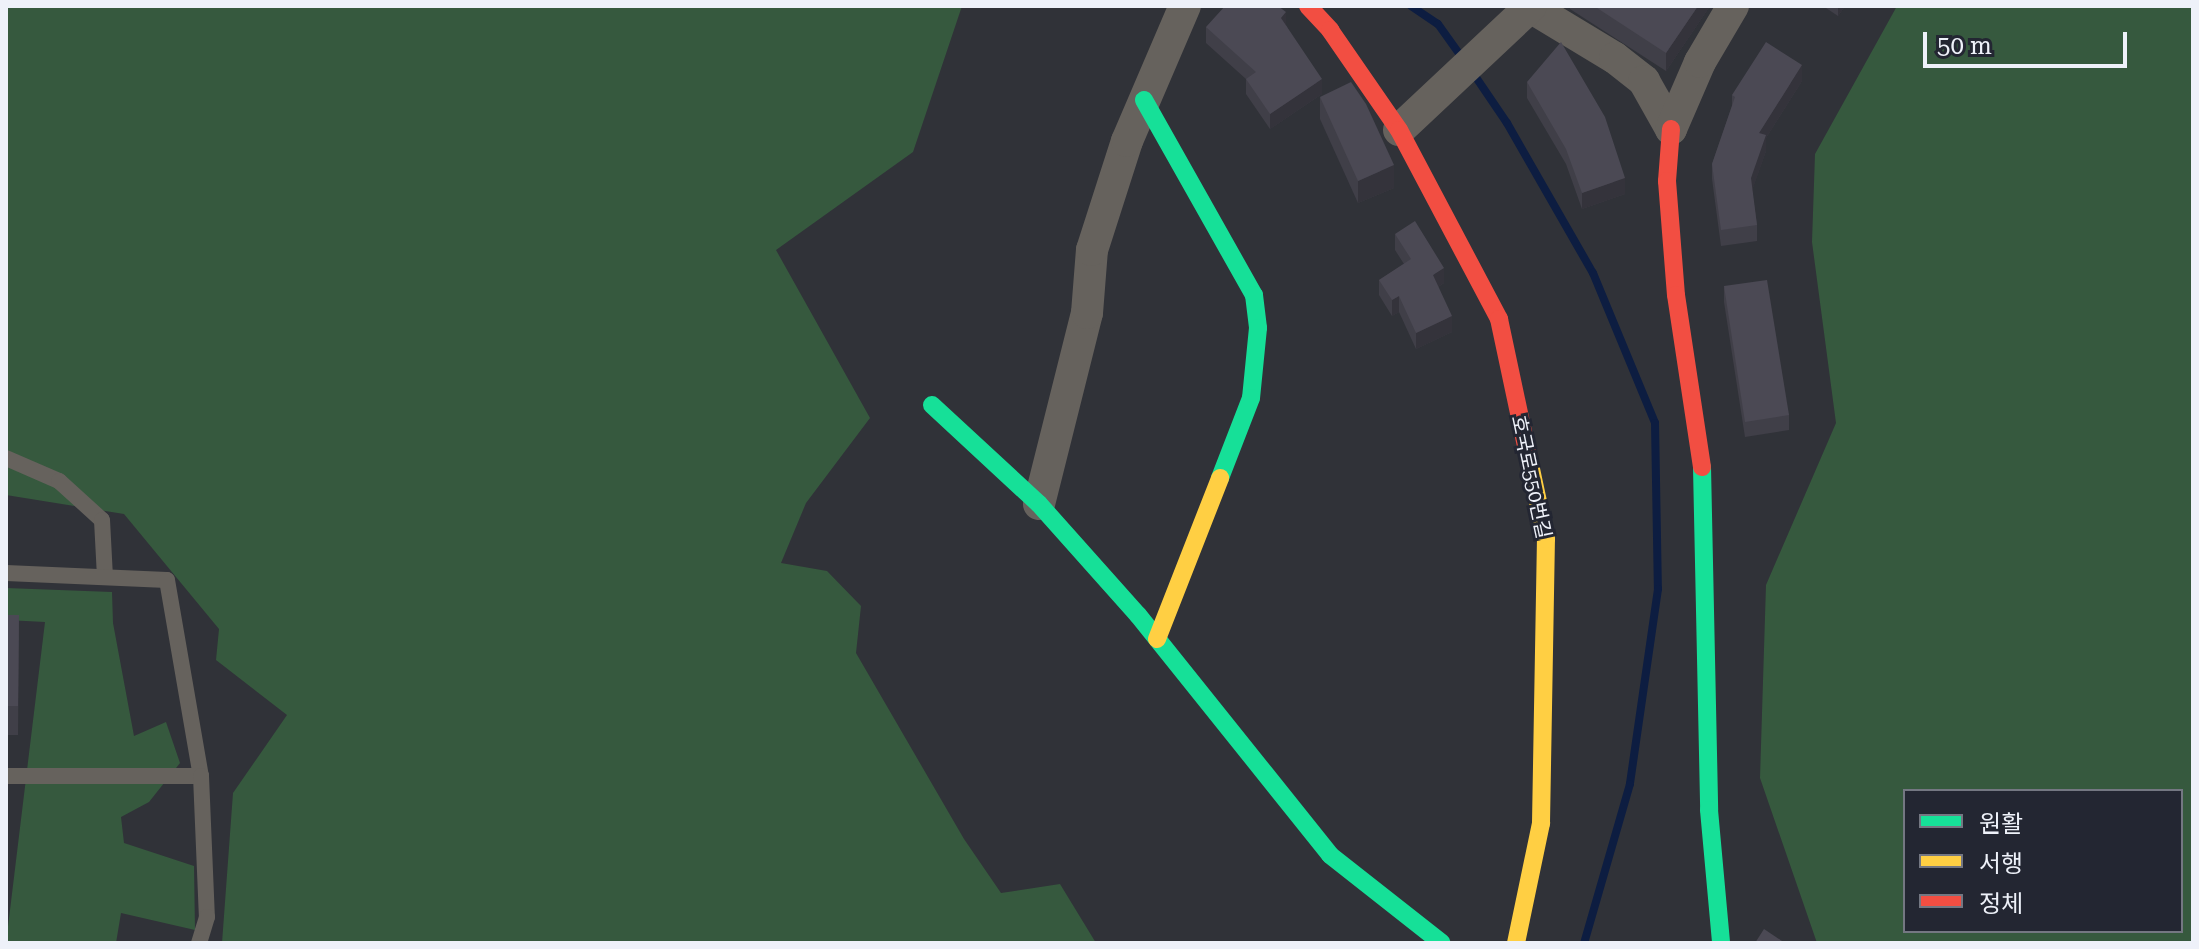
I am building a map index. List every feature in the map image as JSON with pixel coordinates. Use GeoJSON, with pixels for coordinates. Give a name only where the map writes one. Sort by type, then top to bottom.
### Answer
{"type":"FeatureCollection","features":[{"type":"Feature","properties":{"kind":"street"},"geometry":{"type":"LineString","coordinates":[[1039,504],[1087,313],[1092,250],[1127,141],[1185,6]]}},
{"type":"Feature","properties":{"kind":"street","name":"호국로550번길"},"geometry":{"type":"LineString","coordinates":[[1308,6],[1410,122],[1499,319],[1546,539],[1541,823],[1516,943]]}},
{"type":"Feature","properties":{"kind":"street"},"geometry":{"type":"LineString","coordinates":[[1721,943],[1708,795],[1702,451],[1676,295],[1667,181],[1671,129],[1700,62],[1733,6]]}},
{"type":"Feature","properties":{"kind":"street"},"geometry":{"type":"LineString","coordinates":[[1410,122],[1526,11],[1615,58],[1644,81],[1671,129]]}},
{"type":"Feature","properties":{"kind":"street"},"geometry":{"type":"LineString","coordinates":[[1144,100],[1254,295],[1258,328],[1251,398],[1157,639]]}},
{"type":"Feature","properties":{"kind":"street"},"geometry":{"type":"LineString","coordinates":[[932,405],[1039,504],[1157,639],[1330,855],[1442,943]]}},
{"type":"Feature","properties":{"kind":"lane"},"geometry":{"type":"LineString","coordinates":[[6,458],[59,481],[102,520],[105,577]]}},
{"type":"Feature","properties":{"kind":"lane"},"geometry":{"type":"LineString","coordinates":[[6,573],[167,580],[201,776],[207,917],[199,943]]}},
{"type":"Feature","properties":{"kind":"lane"},"geometry":{"type":"LineString","coordinates":[[6,776],[201,776]]}},
{"type":"Feature","properties":{"kind":"green space"},"geometry":{"type":"Polygon","coordinates":[[[6,6],[962,6],[913,152],[776,250],[870,418],[806,503],[781,563],[827,571],[861,606],[856,653],[964,839],[1001,893],[1060,884],[1096,943],[222,943],[233,793],[287,715],[216,660],[219,629],[124,514],[6,495],[6,6]]]}},
{"type":"Feature","properties":{"kind":"green space"},"geometry":{"type":"Polygon","coordinates":[[[1897,6],[2193,6],[2193,943],[1817,943],[1760,778],[1766,585],[1836,423],[1812,242],[1815,154],[1897,6]]]}},
{"type":"Feature","properties":{"kind":"green space"},"geometry":{"type":"Polygon","coordinates":[[[6,588],[112,592],[113,623],[134,736],[166,722],[180,763],[149,802],[121,817],[124,843],[194,866],[195,930],[121,913],[116,943],[6,943],[45,622],[6,620],[6,588]]]}},
{"type":"Feature","properties":{"kind":"building"},"geometry":{"type":"Polygon","coordinates":[[[1225,6],[1278,6],[1286,12],[1281,18],[1322,79],[1270,114],[1246,79],[1256,72],[1206,27],[1225,6]]]}},
{"type":"Feature","properties":{"kind":"building"},"geometry":{"type":"Polygon","coordinates":[[[1594,6],[1698,6],[1666,53],[1594,6]]]}},
{"type":"Feature","properties":{"kind":"building"},"geometry":{"type":"Polygon","coordinates":[[[1561,42],[1605,117],[1625,178],[1582,193],[1566,149],[1527,82],[1561,42]]]}},
{"type":"Feature","properties":{"kind":"building"},"geometry":{"type":"Polygon","coordinates":[[[1766,42],[1802,65],[1759,133],[1766,135],[1751,178],[1757,225],[1721,230],[1712,164],[1735,97],[1732,95],[1766,42]]]}},
{"type":"Feature","properties":{"kind":"building"},"geometry":{"type":"Polygon","coordinates":[[[1351,82],[1366,104],[1394,165],[1358,181],[1320,97],[1351,82]]]}},
{"type":"Feature","properties":{"kind":"building"},"geometry":{"type":"Polygon","coordinates":[[[1415,221],[1444,268],[1433,275],[1452,316],[1416,333],[1399,296],[1392,300],[1379,280],[1411,259],[1395,234],[1415,221]]]}},
{"type":"Feature","properties":{"kind":"building"},"geometry":{"type":"Polygon","coordinates":[[[1767,280],[1789,415],[1745,422],[1724,286],[1767,280]]]}},
{"type":"Feature","properties":{"kind":"building"},"geometry":{"type":"Polygon","coordinates":[[[6,615],[19,615],[18,706],[6,706],[6,615]]]}},
{"type":"Feature","properties":{"kind":"building"},"geometry":{"type":"Polygon","coordinates":[[[1764,929],[1785,943],[1755,943],[1764,929]]]}},
{"type":"Feature","properties":{"kind":"waterway"},"geometry":{"type":"LineString","coordinates":[[1411,6],[1438,24],[1463,59]]}},
{"type":"Feature","properties":{"kind":"waterway"},"geometry":{"type":"LineString","coordinates":[[1471,70],[1507,123],[1593,273],[1655,423],[1658,589],[1630,784],[1584,943]]}},
{"type":"Feature","properties":{"kind":"traffic: fast"},"geometry":{"type":"LineString","coordinates":[[1144,100],[1254,295],[1258,328],[1251,398],[1220,478]]}},
{"type":"Feature","properties":{"kind":"traffic: fast"},"geometry":{"type":"LineString","coordinates":[[932,405],[1039,504],[1138,615],[1330,855],[1442,943]]}},
{"type":"Feature","properties":{"kind":"traffic: fast"},"geometry":{"type":"LineString","coordinates":[[1702,467],[1709,810],[1721,943]]}},
{"type":"Feature","properties":{"kind":"traffic: slow"},"geometry":{"type":"LineString","coordinates":[[1516,943],[1541,823],[1546,539],[1528,455]]}},
{"type":"Feature","properties":{"kind":"traffic: slow"},"geometry":{"type":"LineString","coordinates":[[1157,639],[1220,478]]}},
{"type":"Feature","properties":{"kind":"traffic: jam"},"geometry":{"type":"LineString","coordinates":[[1308,6],[1330,30],[1399,130],[1499,319],[1528,455]]}},
{"type":"Feature","properties":{"kind":"traffic: jam"},"geometry":{"type":"LineString","coordinates":[[1671,129],[1667,181],[1676,295],[1702,467]]}}]}
